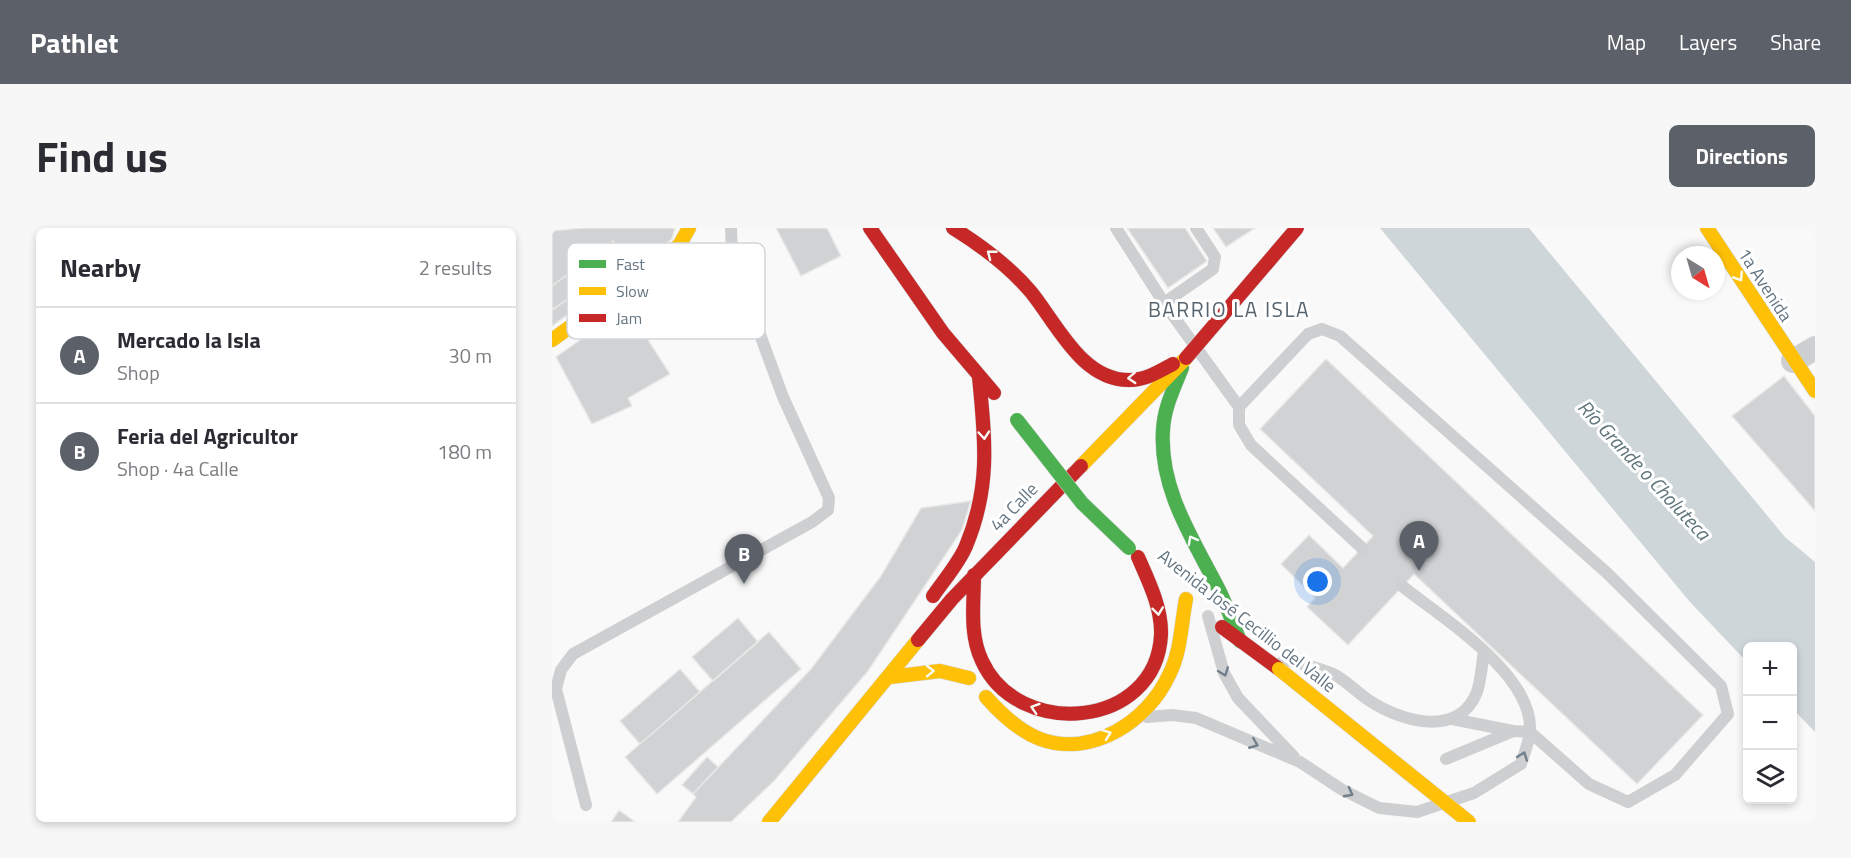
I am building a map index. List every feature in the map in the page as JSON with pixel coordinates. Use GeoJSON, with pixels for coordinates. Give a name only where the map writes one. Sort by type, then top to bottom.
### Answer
{"type":"FeatureCollection","features":[{"type":"Feature","properties":{"kind":"street","name":"Avenida José Cecillio del Valle"},"geometry":{"type":"LineString","coordinates":[[870,228],[916,296],[1082,503],[1161,578]]}},
{"type":"Feature","properties":{"kind":"street"},"geometry":{"type":"LineString","coordinates":[[953,228],[990,253],[1014,274],[1076,353],[1098,371],[1121,378],[1136,378],[1152,375],[1186,358]]}},
{"type":"Feature","properties":{"kind":"street","name":"4a Calle"},"geometry":{"type":"LineString","coordinates":[[769,822],[952,599],[1186,358],[1297,228]]}},
{"type":"Feature","properties":{"kind":"street","name":"1a Avenida"},"geometry":{"type":"LineString","coordinates":[[1707,228],[1815,391]]}},
{"type":"Feature","properties":{"kind":"street"},"geometry":{"type":"LineString","coordinates":[[679,243],[689,230]]}},
{"type":"Feature","properties":{"kind":"street"},"geometry":{"type":"LineString","coordinates":[[552,339],[567,328]]}},
{"type":"Feature","properties":{"kind":"street"},"geometry":{"type":"LineString","coordinates":[[1793,361],[1815,348]]}},
{"type":"Feature","properties":{"kind":"street"},"geometry":{"type":"LineString","coordinates":[[1186,358],[1167,404],[1163,461],[1170,493],[1184,527],[1220,591],[1240,641]]}},
{"type":"Feature","properties":{"kind":"street"},"geometry":{"type":"LineString","coordinates":[[762,822],[794,772],[892,656],[966,547],[985,483],[986,449],[979,377]]}},
{"type":"Feature","properties":{"kind":"street"},"geometry":{"type":"LineString","coordinates":[[974,575],[973,637],[983,664],[997,684],[1026,705],[1059,716],[1090,715],[1127,698],[1142,684],[1155,664],[1161,641],[1158,604],[1134,553]]}},
{"type":"Feature","properties":{"kind":"street","name":"Avenida José Cecillio del Valle"},"geometry":{"type":"LineString","coordinates":[[1138,718],[1161,692],[1172,669],[1182,596],[1279,669],[1469,822]]}},
{"type":"Feature","properties":{"kind":"street"},"geometry":{"type":"LineString","coordinates":[[952,599],[955,618]]}},
{"type":"Feature","properties":{"kind":"street"},"geometry":{"type":"LineString","coordinates":[[962,661],[969,678],[993,705],[1020,729],[1042,740],[1063,743],[1085,741],[1112,733],[1138,718]]}},
{"type":"Feature","properties":{"kind":"street"},"geometry":{"type":"LineString","coordinates":[[890,677],[925,670],[960,673],[969,678]]}},
{"type":"Feature","properties":{"kind":"lane"},"geometry":{"type":"LineString","coordinates":[[731,228],[732,243]]}},
{"type":"Feature","properties":{"kind":"lane"},"geometry":{"type":"LineString","coordinates":[[1116,228],[1164,303],[1239,407],[1239,424],[1251,445],[1362,548]]}},
{"type":"Feature","properties":{"kind":"lane"},"geometry":{"type":"LineString","coordinates":[[1164,303],[1212,269],[1215,256],[1196,228]]}},
{"type":"Feature","properties":{"kind":"lane"},"geometry":{"type":"LineString","coordinates":[[1239,407],[1308,334],[1322,329],[1340,336],[1607,573],[1721,686],[1728,714],[1675,775],[1628,802],[1589,784],[1530,732],[1513,731],[1452,719],[1434,723],[1406,718],[1371,702],[1334,674],[1252,650]]}},
{"type":"Feature","properties":{"kind":"lane"},"geometry":{"type":"LineString","coordinates":[[586,805],[556,689],[561,670],[573,654],[812,522],[828,510],[829,498],[783,397],[762,339]]}},
{"type":"Feature","properties":{"kind":"lane"},"geometry":{"type":"LineString","coordinates":[[1138,718],[1172,715],[1196,718],[1300,762],[1379,808],[1417,812],[1474,792],[1521,764],[1530,732],[1525,705],[1508,676],[1484,651],[1402,586]]}},
{"type":"Feature","properties":{"kind":"lane"},"geometry":{"type":"LineString","coordinates":[[1208,616],[1224,674],[1238,698],[1300,762]]}},
{"type":"Feature","properties":{"kind":"lane"},"geometry":{"type":"LineString","coordinates":[[1452,719],[1467,707],[1477,692],[1484,651]]}},
{"type":"Feature","properties":{"kind":"lane"},"geometry":{"type":"LineString","coordinates":[[1446,759],[1513,731]]}},
{"type":"Feature","properties":{"kind":"water","name":"Río Grande o Choluteca"},"geometry":{"type":"Polygon","coordinates":[[[1380,228],[1529,228],[1785,537],[1815,562],[1815,732],[1797,713],[1797,642],[1743,642],[1743,658],[1690,602],[1380,228]]]}},
{"type":"Feature","properties":{"kind":"building"},"geometry":{"type":"Polygon","coordinates":[[[581,228],[675,228],[672,239],[666,243],[567,243],[567,315],[552,326],[552,231],[581,228]]]}},
{"type":"Feature","properties":{"kind":"building"},"geometry":{"type":"Polygon","coordinates":[[[776,228],[827,228],[841,256],[801,276],[776,228]]]}},
{"type":"Feature","properties":{"kind":"building"},"geometry":{"type":"Polygon","coordinates":[[[1127,228],[1185,228],[1207,261],[1168,288],[1127,228]]]}},
{"type":"Feature","properties":{"kind":"building"},"geometry":{"type":"Polygon","coordinates":[[[1213,228],[1255,228],[1226,247],[1213,228]]]}},
{"type":"Feature","properties":{"kind":"building"},"geometry":{"type":"Polygon","coordinates":[[[567,275],[567,299],[552,310],[552,286],[567,275]]]}},
{"type":"Feature","properties":{"kind":"building"},"geometry":{"type":"Polygon","coordinates":[[[582,339],[648,339],[670,374],[628,398],[632,406],[592,424],[556,357],[582,339]]]}},
{"type":"Feature","properties":{"kind":"building"},"geometry":{"type":"Polygon","coordinates":[[[1326,359],[1703,715],[1637,784],[1414,574],[1348,645],[1307,607],[1315,598],[1281,564],[1309,535],[1343,568],[1373,536],[1260,429],[1326,359]]]}},
{"type":"Feature","properties":{"kind":"building"},"geometry":{"type":"Polygon","coordinates":[[[1784,376],[1815,416],[1815,511],[1732,416],[1784,376]]]}},
{"type":"Feature","properties":{"kind":"building"},"geometry":{"type":"Polygon","coordinates":[[[971,501],[962,530],[868,671],[774,781],[731,822],[678,822],[696,797],[693,794],[811,669],[881,576],[921,508],[971,501]]]}},
{"type":"Feature","properties":{"kind":"building"},"geometry":{"type":"Polygon","coordinates":[[[738,618],[758,642],[713,681],[692,657],[738,618]]]}},
{"type":"Feature","properties":{"kind":"building"},"geometry":{"type":"Polygon","coordinates":[[[769,632],[801,669],[657,794],[625,757],[769,632]]]}},
{"type":"Feature","properties":{"kind":"building"},"geometry":{"type":"Polygon","coordinates":[[[680,669],[700,692],[640,744],[620,721],[680,669]]]}},
{"type":"Feature","properties":{"kind":"building"},"geometry":{"type":"Polygon","coordinates":[[[707,757],[718,767],[693,794],[682,785],[707,757]]]}},
{"type":"Feature","properties":{"kind":"building"},"geometry":{"type":"Polygon","coordinates":[[[619,810],[635,822],[611,822],[619,810]]]}},
{"type":"Feature","properties":{"kind":"traffic: fast"},"geometry":{"type":"LineString","coordinates":[[1182,368],[1165,414],[1163,452],[1166,473],[1180,513],[1222,596],[1240,641]]}},
{"type":"Feature","properties":{"kind":"traffic: fast"},"geometry":{"type":"LineString","coordinates":[[1017,420],[1082,503],[1129,548]]}},
{"type":"Feature","properties":{"kind":"traffic: slow"},"geometry":{"type":"LineString","coordinates":[[681,243],[689,228]]}},
{"type":"Feature","properties":{"kind":"traffic: slow"},"geometry":{"type":"LineString","coordinates":[[1707,228],[1815,391]]}},
{"type":"Feature","properties":{"kind":"traffic: slow"},"geometry":{"type":"LineString","coordinates":[[552,340],[567,329]]}},
{"type":"Feature","properties":{"kind":"traffic: slow"},"geometry":{"type":"LineString","coordinates":[[1081,466],[1186,358]]}},
{"type":"Feature","properties":{"kind":"traffic: slow"},"geometry":{"type":"LineString","coordinates":[[986,697],[1011,721],[1040,739],[1060,744],[1079,743],[1098,739],[1116,731],[1133,720],[1160,692],[1173,666],[1186,599]]}},
{"type":"Feature","properties":{"kind":"traffic: slow"},"geometry":{"type":"LineString","coordinates":[[769,822],[918,640]]}},
{"type":"Feature","properties":{"kind":"traffic: slow"},"geometry":{"type":"LineString","coordinates":[[1279,669],[1469,822]]}},
{"type":"Feature","properties":{"kind":"traffic: slow"},"geometry":{"type":"LineString","coordinates":[[890,677],[940,671],[969,678]]}},
{"type":"Feature","properties":{"kind":"traffic: jam"},"geometry":{"type":"LineString","coordinates":[[870,228],[943,333],[994,393]]}},
{"type":"Feature","properties":{"kind":"traffic: jam"},"geometry":{"type":"LineString","coordinates":[[953,228],[985,249],[1014,274],[1031,292],[1072,348],[1098,371],[1113,378],[1136,380],[1153,375],[1173,364]]}},
{"type":"Feature","properties":{"kind":"traffic: jam"},"geometry":{"type":"LineString","coordinates":[[1186,358],[1297,228]]}},
{"type":"Feature","properties":{"kind":"traffic: jam"},"geometry":{"type":"LineString","coordinates":[[933,596],[966,546],[979,503],[984,462],[979,377]]}},
{"type":"Feature","properties":{"kind":"traffic: jam"},"geometry":{"type":"LineString","coordinates":[[918,640],[952,599],[1081,466]]}},
{"type":"Feature","properties":{"kind":"traffic: jam"},"geometry":{"type":"LineString","coordinates":[[974,575],[975,640],[982,661],[1000,686],[1024,703],[1053,712],[1083,713],[1112,705],[1136,690],[1153,666],[1161,635],[1161,625],[1154,595],[1138,557]]}},
{"type":"Feature","properties":{"kind":"traffic: jam"},"geometry":{"type":"LineString","coordinates":[[1222,627],[1279,669]]}},
{"type":"Feature","properties":{"kind":"place","name":"Mercado la Isla"},"geometry":{"type":"Point","coordinates":[1419,571]}},
{"type":"Feature","properties":{"kind":"place","name":"Feria del Agricultor"},"geometry":{"type":"Point","coordinates":[744,584]}},
{"type":"Feature","properties":{"kind":"district","name":"BARRIO LA ISLA"},"geometry":{"type":"Point","coordinates":[1229,310]}}]}
